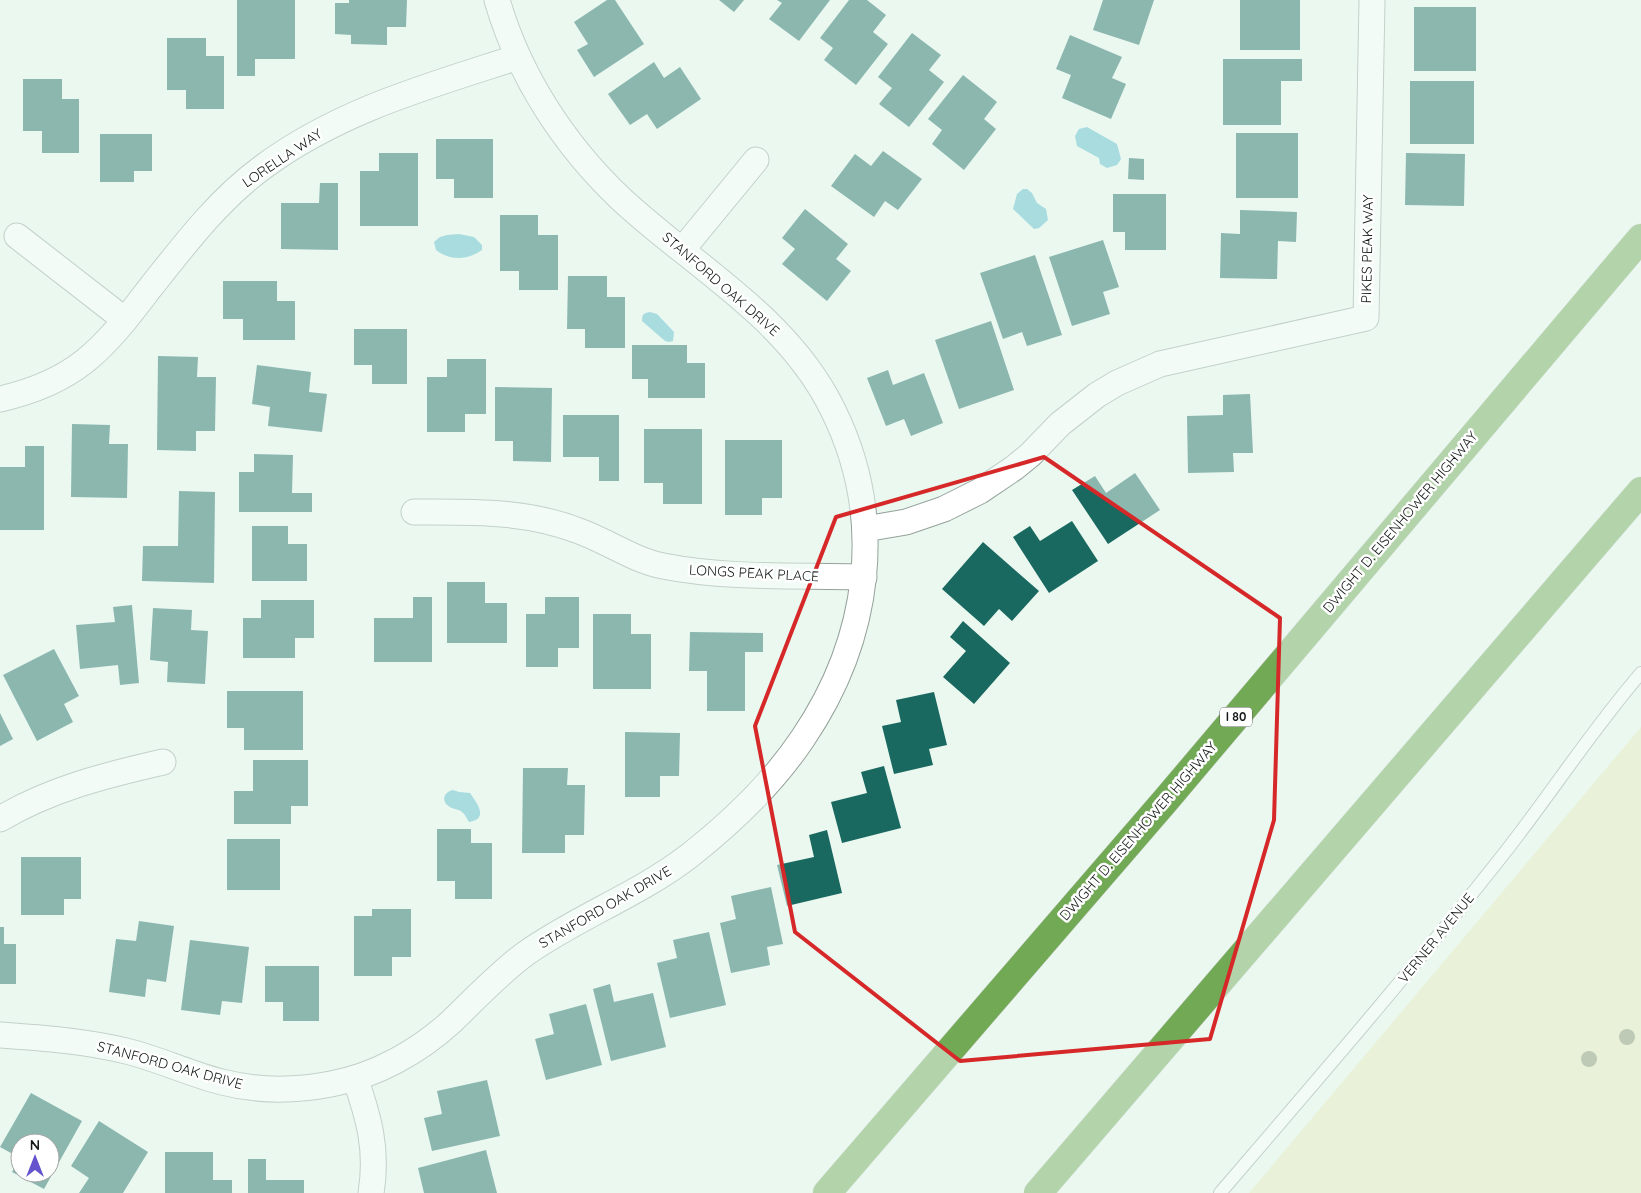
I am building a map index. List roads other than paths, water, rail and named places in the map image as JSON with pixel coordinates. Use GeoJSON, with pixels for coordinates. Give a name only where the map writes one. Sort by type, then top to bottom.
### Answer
{"type":"FeatureCollection","features":[{"type":"Feature","properties":{"kind":"highway","name":"DWIGHT D. EISENHOWER HIGHWAY"},"geometry":{"type":"LineString","coordinates":[[827,1193],[1158,808],[1641,238]]}},
{"type":"Feature","properties":{"kind":"highway"},"geometry":{"type":"LineString","coordinates":[[1038,1193],[1641,491]]}},
{"type":"Feature","properties":{"kind":"street","name":"STANFORD OAK DRIVE"},"geometry":{"type":"LineString","coordinates":[[0,1035],[76,1041],[130,1052],[223,1082],[266,1089],[288,1089],[330,1084],[354,1078],[395,1061],[414,1051],[447,1025],[495,978],[527,953],[562,931],[639,890],[688,857],[733,818],[774,775],[803,739],[832,690],[849,649],[860,607],[864,577],[865,529],[860,489],[850,447],[832,407],[810,370],[783,337],[759,314],[623,201],[591,168],[557,125],[537,94],[518,57],[497,0]]}},
{"type":"Feature","properties":{"kind":"street","name":"PIKES PEAK WAY"},"geometry":{"type":"LineString","coordinates":[[865,529],[906,522],[944,509],[980,491],[1014,468],[1060,424],[1097,395],[1117,383],[1160,364],[1366,318],[1372,0]]}},
{"type":"Feature","properties":{"kind":"street","name":"LORELLA WAY"},"geometry":{"type":"LineString","coordinates":[[0,399],[26,393],[66,374],[101,347],[125,320],[195,231],[227,197],[263,167],[301,141],[342,119],[385,101],[518,57]]}},
{"type":"Feature","properties":{"kind":"street"},"geometry":{"type":"LineString","coordinates":[[682,250],[756,160]]}},
{"type":"Feature","properties":{"kind":"street"},"geometry":{"type":"LineString","coordinates":[[17,236],[125,320]]}},
{"type":"Feature","properties":{"kind":"street","name":"LONGS PEAK PLACE"},"geometry":{"type":"LineString","coordinates":[[414,512],[493,512],[535,518],[579,530],[647,561],[703,573],[864,577]]}},
{"type":"Feature","properties":{"kind":"street"},"geometry":{"type":"LineString","coordinates":[[0,819],[57,791],[105,775],[162,762]]}},
{"type":"Feature","properties":{"kind":"street"},"geometry":{"type":"LineString","coordinates":[[354,1078],[368,1114],[372,1135],[373,1178],[371,1193]]}},
{"type":"Feature","properties":{"kind":"lane","name":"VERNER AVENUE"},"geometry":{"type":"LineString","coordinates":[[1220,1193],[1409,972],[1507,849],[1613,706],[1641,673]]}},
{"type":"Feature","properties":{"kind":"water"},"geometry":{"type":"Polygon","coordinates":[[[1087,127],[1117,144],[1121,159],[1117,165],[1107,168],[1100,164],[1099,158],[1077,146],[1075,136],[1079,129],[1087,127]]]}},
{"type":"Feature","properties":{"kind":"water"},"geometry":{"type":"Polygon","coordinates":[[[1023,189],[1027,189],[1032,193],[1037,203],[1046,209],[1048,220],[1039,228],[1034,229],[1013,209],[1017,194],[1023,189]]]}},
{"type":"Feature","properties":{"kind":"water"},"geometry":{"type":"Polygon","coordinates":[[[459,234],[474,237],[482,245],[482,250],[471,256],[459,258],[441,254],[436,250],[434,242],[440,237],[459,234]]]}},
{"type":"Feature","properties":{"kind":"water"},"geometry":{"type":"Polygon","coordinates":[[[650,312],[657,314],[674,332],[673,341],[665,341],[642,321],[644,314],[650,312]]]}},
{"type":"Feature","properties":{"kind":"water"},"geometry":{"type":"Polygon","coordinates":[[[453,790],[470,793],[480,810],[479,817],[469,822],[461,811],[447,805],[444,797],[453,790]]]}}]}
